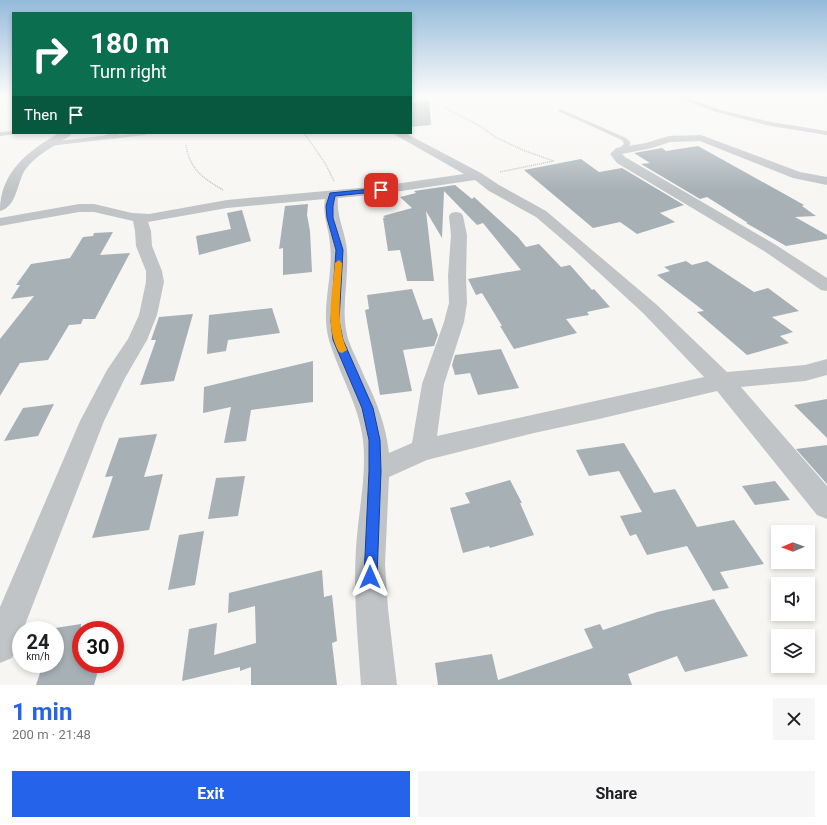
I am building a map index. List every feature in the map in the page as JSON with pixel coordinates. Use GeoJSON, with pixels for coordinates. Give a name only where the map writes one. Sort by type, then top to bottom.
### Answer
{"type":"FeatureCollection","features":[{"type":"Feature","properties":{"kind":"street"},"geometry":{"type":"LineString","coordinates":[[0,207],[10,195],[14,178],[21,168],[49,144],[65,134]]}},
{"type":"Feature","properties":{"kind":"street"},"geometry":{"type":"LineString","coordinates":[[399,134],[478,176],[504,194],[541,214],[571,239],[650,309],[722,382],[827,506]]}},
{"type":"Feature","properties":{"kind":"street"},"geometry":{"type":"LineString","coordinates":[[827,181],[771,166],[701,138],[669,140],[648,146],[620,150],[616,154],[621,160],[770,248],[827,286]]}},
{"type":"Feature","properties":{"kind":"street"},"geometry":{"type":"LineString","coordinates":[[0,222],[79,208],[94,208],[139,218],[149,218],[244,202],[417,186],[478,176]]}},
{"type":"Feature","properties":{"kind":"street"},"geometry":{"type":"LineString","coordinates":[[336,194],[330,206],[330,218],[339,250],[335,321],[338,340],[368,408],[375,440],[375,471],[370,565],[372,613],[379,685]]}},
{"type":"Feature","properties":{"kind":"street"},"geometry":{"type":"LineString","coordinates":[[423,450],[433,384],[454,322],[458,303],[457,276],[459,235],[456,216]]}},
{"type":"Feature","properties":{"kind":"street"},"geometry":{"type":"LineString","coordinates":[[0,646],[92,421],[115,376],[137,340],[148,315],[156,282],[154,271],[144,246],[143,231],[139,218]]}},
{"type":"Feature","properties":{"kind":"street"},"geometry":{"type":"LineString","coordinates":[[375,471],[423,450],[534,423],[722,382],[816,374],[827,367]]}},
{"type":"Feature","properties":{"kind":"lane"},"geometry":{"type":"LineString","coordinates":[[597,127],[624,139],[627,142],[627,145],[620,150]]}},
{"type":"Feature","properties":{"kind":"lane"},"geometry":{"type":"LineString","coordinates":[[790,127],[827,133]]}},
{"type":"Feature","properties":{"kind":"lane"},"geometry":{"type":"LineString","coordinates":[[0,134],[12,133]]}},
{"type":"Feature","properties":{"kind":"lane"},"geometry":{"type":"LineString","coordinates":[[103,138],[114,134]]}},
{"type":"Feature","properties":{"kind":"lane"},"geometry":{"type":"LineString","coordinates":[[49,144],[137,134]]}},
{"type":"Feature","properties":{"kind":"path"},"geometry":{"type":"LineString","coordinates":[[478,176],[554,161],[511,145],[479,127]]}},
{"type":"Feature","properties":{"kind":"path"},"geometry":{"type":"LineString","coordinates":[[305,134],[325,163],[336,194]]}},
{"type":"Feature","properties":{"kind":"path"},"geometry":{"type":"LineString","coordinates":[[186,145],[189,162],[202,177],[244,202]]}},
{"type":"Feature","properties":{"kind":"building"},"geometry":{"type":"Polygon","coordinates":[[[698,146],[804,205],[802,206],[816,216],[795,217],[827,235],[827,239],[786,246],[746,223],[748,223],[707,197],[700,199],[641,164],[650,163],[634,153],[662,148],[666,151],[698,146]]]}},
{"type":"Feature","properties":{"kind":"building"},"geometry":{"type":"Polygon","coordinates":[[[581,159],[599,172],[622,168],[684,205],[660,213],[675,222],[637,234],[620,222],[593,228],[524,170],[581,159]]]}},
{"type":"Feature","properties":{"kind":"building"},"geometry":{"type":"Polygon","coordinates":[[[455,185],[472,199],[474,197],[518,237],[526,247],[539,244],[561,267],[570,265],[592,290],[594,289],[610,307],[587,312],[589,315],[566,319],[577,333],[514,349],[482,293],[476,295],[468,279],[521,270],[483,223],[477,225],[444,191],[442,238],[426,211],[434,281],[407,281],[400,250],[388,251],[383,218],[385,218],[383,216],[412,208],[400,197],[416,193],[414,191],[455,185]]]}},
{"type":"Feature","properties":{"kind":"building"},"geometry":{"type":"Polygon","coordinates":[[[308,204],[307,215],[310,231],[312,272],[283,275],[283,248],[279,249],[285,206],[308,204]]]}},
{"type":"Feature","properties":{"kind":"building"},"geometry":{"type":"Polygon","coordinates":[[[242,210],[251,241],[199,255],[196,236],[231,229],[227,213],[242,210]]]}},
{"type":"Feature","properties":{"kind":"building"},"geometry":{"type":"Polygon","coordinates":[[[113,232],[100,255],[130,253],[95,319],[83,319],[81,324],[69,325],[48,360],[20,363],[0,396],[0,339],[34,296],[11,299],[20,285],[16,285],[31,264],[70,258],[83,237],[93,236],[94,233],[113,232]]]}},
{"type":"Feature","properties":{"kind":"building"},"geometry":{"type":"Polygon","coordinates":[[[686,261],[692,265],[707,261],[754,292],[768,288],[799,311],[772,317],[793,332],[780,336],[789,343],[747,355],[697,312],[704,311],[657,275],[670,271],[664,267],[686,261]]]}},
{"type":"Feature","properties":{"kind":"building"},"geometry":{"type":"Polygon","coordinates":[[[412,289],[423,320],[432,318],[438,335],[434,346],[403,350],[412,391],[380,395],[365,310],[369,309],[367,295],[412,289]]]}},
{"type":"Feature","properties":{"kind":"building"},"geometry":{"type":"Polygon","coordinates":[[[272,308],[280,333],[228,340],[226,351],[207,354],[209,315],[272,308]]]}},
{"type":"Feature","properties":{"kind":"building"},"geometry":{"type":"Polygon","coordinates":[[[193,314],[174,381],[140,385],[156,340],[151,340],[159,317],[193,314]]]}},
{"type":"Feature","properties":{"kind":"building"},"geometry":{"type":"Polygon","coordinates":[[[501,349],[519,388],[478,395],[470,373],[455,375],[452,365],[455,355],[501,349]]]}},
{"type":"Feature","properties":{"kind":"building"},"geometry":{"type":"Polygon","coordinates":[[[313,361],[313,402],[251,410],[246,441],[224,443],[231,407],[203,413],[204,387],[313,361]]]}},
{"type":"Feature","properties":{"kind":"building"},"geometry":{"type":"Polygon","coordinates":[[[827,399],[827,438],[794,405],[827,399]]]}},
{"type":"Feature","properties":{"kind":"building"},"geometry":{"type":"Polygon","coordinates":[[[54,404],[38,436],[4,441],[23,408],[54,404]]]}},
{"type":"Feature","properties":{"kind":"building"},"geometry":{"type":"Polygon","coordinates":[[[157,434],[144,477],[163,474],[149,530],[92,538],[113,476],[105,477],[119,438],[157,434]]]}},
{"type":"Feature","properties":{"kind":"building"},"geometry":{"type":"Polygon","coordinates":[[[624,443],[654,493],[675,489],[697,527],[734,520],[764,564],[720,572],[729,588],[713,591],[687,546],[647,555],[636,534],[630,536],[620,516],[642,512],[619,471],[589,476],[576,450],[624,443]]]}},
{"type":"Feature","properties":{"kind":"building"},"geometry":{"type":"Polygon","coordinates":[[[827,445],[827,484],[796,449],[827,445]]]}},
{"type":"Feature","properties":{"kind":"building"},"geometry":{"type":"Polygon","coordinates":[[[245,476],[238,516],[208,519],[216,478],[245,476]]]}},
{"type":"Feature","properties":{"kind":"building"},"geometry":{"type":"Polygon","coordinates":[[[510,480],[522,503],[520,503],[534,535],[490,548],[489,546],[463,553],[450,508],[470,503],[465,493],[510,480]]]}},
{"type":"Feature","properties":{"kind":"building"},"geometry":{"type":"Polygon","coordinates":[[[775,481],[790,500],[755,505],[742,486],[775,481]]]}},
{"type":"Feature","properties":{"kind":"building"},"geometry":{"type":"Polygon","coordinates":[[[204,531],[195,585],[168,590],[179,535],[204,531]]]}},
{"type":"Feature","properties":{"kind":"building"},"geometry":{"type":"Polygon","coordinates":[[[322,570],[324,597],[332,595],[337,641],[332,643],[337,685],[251,685],[251,667],[240,671],[240,667],[182,681],[189,629],[217,623],[214,655],[256,643],[255,606],[228,613],[229,593],[322,570]]]}},
{"type":"Feature","properties":{"kind":"building"},"geometry":{"type":"Polygon","coordinates":[[[714,599],[748,656],[685,672],[677,656],[628,674],[632,685],[438,685],[435,663],[492,654],[498,680],[593,648],[584,629],[600,624],[603,630],[657,612],[714,599]]]}},
{"type":"Feature","properties":{"kind":"building"},"geometry":{"type":"Polygon","coordinates":[[[72,625],[72,673],[97,673],[94,685],[36,685],[40,673],[64,673],[64,627],[72,625]]]}},
{"type":"Feature","properties":{"kind":"slow traffic"},"geometry":{"type":"LineString","coordinates":[[339,263],[335,321],[338,340],[342,350]]}},
{"type":"Feature","properties":{"kind":"route"},"geometry":{"type":"LineString","coordinates":[[370,577],[375,440],[368,408],[338,340],[335,321],[339,250],[330,218],[330,206],[332,195],[381,190]]}}]}
